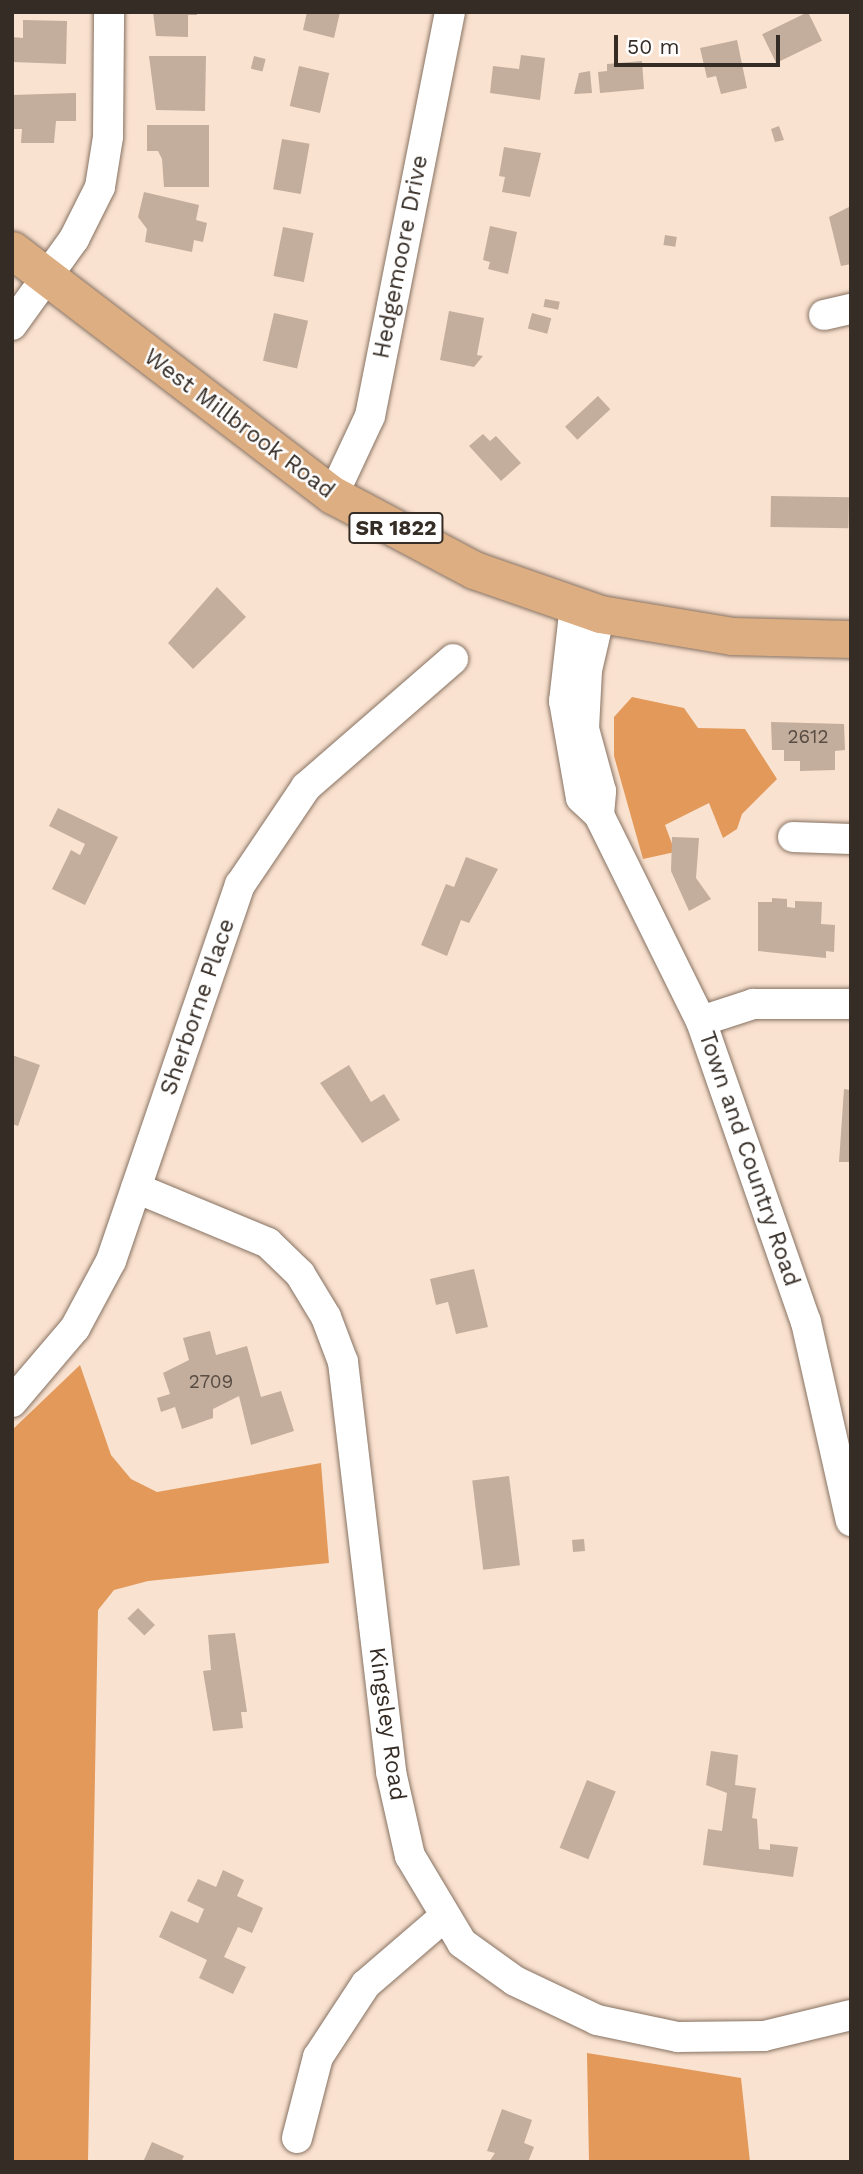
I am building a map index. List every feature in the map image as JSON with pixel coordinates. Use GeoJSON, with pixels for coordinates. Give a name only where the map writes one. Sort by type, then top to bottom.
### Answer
{"type":"FeatureCollection","features":[{"type":"Feature","properties":{"kind":"main road","name":"West Millbrook Road"},"geometry":{"type":"LineString","coordinates":[[12,250],[46,280],[333,495],[474,570],[588,609],[732,636],[851,639]]}},
{"type":"Feature","properties":{"kind":"street"},"geometry":{"type":"LineString","coordinates":[[12,325],[46,280],[100,187],[108,137],[109,12]]}},
{"type":"Feature","properties":{"kind":"street","name":"Hedgemoore Drive"},"geometry":{"type":"LineString","coordinates":[[333,495],[370,416],[450,12]]}},
{"type":"Feature","properties":{"kind":"street","name":"Town and Country Road"},"geometry":{"type":"LineString","coordinates":[[588,609],[584,729],[601,790],[599,815],[701,1021],[806,1322],[838,1394],[851,1521]]}},
{"type":"Feature","properties":{"kind":"street","name":"Sherborne Place"},"geometry":{"type":"LineString","coordinates":[[12,1402],[75,1328],[110,1261],[240,886],[306,787],[453,659]]}},
{"type":"Feature","properties":{"kind":"street"},"geometry":{"type":"LineString","coordinates":[[793,837],[851,839]]}},
{"type":"Feature","properties":{"kind":"street"},"geometry":{"type":"LineString","coordinates":[[701,1021],[753,1004],[851,1004]]}},
{"type":"Feature","properties":{"kind":"street","name":"Kingsley Road"},"geometry":{"type":"LineString","coordinates":[[136,1188],[268,1243],[300,1274],[326,1317],[342,1362],[391,1772],[410,1856],[444,1917],[462,1943],[514,1982],[597,2020],[678,2037],[764,2036],[851,2015]]}},
{"type":"Feature","properties":{"kind":"street"},"geometry":{"type":"LineString","coordinates":[[297,2138],[318,2057],[366,1984],[444,1917]]}},
{"type":"Feature","properties":{"kind":"shaded area"},"geometry":{"type":"Polygon","coordinates":[[[632,697],[684,708],[698,728],[745,729],[777,779],[742,814],[737,829],[723,838],[709,803],[665,825],[675,852],[643,859],[614,756],[614,717],[632,697]]]}},
{"type":"Feature","properties":{"kind":"shaded area"},"geometry":{"type":"Polygon","coordinates":[[[80,1365],[111,1455],[131,1479],[157,1492],[321,1463],[329,1563],[148,1581],[114,1590],[98,1610],[88,2162],[12,2162],[12,1430],[80,1365]]]}},
{"type":"Feature","properties":{"kind":"shaded area"},"geometry":{"type":"Polygon","coordinates":[[[587,2053],[741,2078],[750,2162],[589,2162],[587,2053]]]}},
{"type":"Feature","properties":{"kind":"building"},"geometry":{"type":"Polygon","coordinates":[[[153,12],[197,12],[197,15],[188,15],[188,37],[156,36],[153,12]]]}},
{"type":"Feature","properties":{"kind":"building"},"geometry":{"type":"Polygon","coordinates":[[[307,12],[340,12],[334,38],[303,30],[307,12]]]}},
{"type":"Feature","properties":{"kind":"building"},"geometry":{"type":"Polygon","coordinates":[[[808,12],[822,41],[776,63],[762,34],[808,12]]]}},
{"type":"Feature","properties":{"kind":"building"},"geometry":{"type":"Polygon","coordinates":[[[23,20],[67,21],[66,64],[12,62],[12,37],[23,38],[23,20]]]}},
{"type":"Feature","properties":{"kind":"building"},"geometry":{"type":"Polygon","coordinates":[[[737,40],[747,88],[721,94],[716,76],[707,78],[700,48],[737,40]]]}},
{"type":"Feature","properties":{"kind":"building"},"geometry":{"type":"Polygon","coordinates":[[[521,55],[545,58],[540,100],[490,93],[493,66],[519,69],[521,55]]]}},
{"type":"Feature","properties":{"kind":"building"},"geometry":{"type":"Polygon","coordinates":[[[149,56],[206,56],[205,111],[156,110],[149,56]]]}},
{"type":"Feature","properties":{"kind":"building"},"geometry":{"type":"Polygon","coordinates":[[[254,56],[266,59],[262,72],[251,69],[254,56]]]}},
{"type":"Feature","properties":{"kind":"building"},"geometry":{"type":"Polygon","coordinates":[[[642,61],[644,89],[600,93],[598,72],[607,71],[607,64],[642,61]]]}},
{"type":"Feature","properties":{"kind":"building"},"geometry":{"type":"Polygon","coordinates":[[[299,66],[329,73],[320,113],[290,106],[299,66]]]}},
{"type":"Feature","properties":{"kind":"building"},"geometry":{"type":"Polygon","coordinates":[[[590,71],[592,93],[574,94],[579,73],[590,71]]]}},
{"type":"Feature","properties":{"kind":"building"},"geometry":{"type":"Polygon","coordinates":[[[76,93],[76,121],[56,121],[54,143],[21,143],[22,129],[12,129],[12,95],[76,93]]]}},
{"type":"Feature","properties":{"kind":"building"},"geometry":{"type":"Polygon","coordinates":[[[147,125],[209,125],[209,187],[164,187],[162,159],[158,151],[147,151],[147,125]]]}},
{"type":"Feature","properties":{"kind":"building"},"geometry":{"type":"Polygon","coordinates":[[[779,126],[784,140],[775,142],[771,129],[779,126]]]}},
{"type":"Feature","properties":{"kind":"building"},"geometry":{"type":"Polygon","coordinates":[[[282,139],[310,144],[301,194],[273,189],[282,139]]]}},
{"type":"Feature","properties":{"kind":"building"},"geometry":{"type":"Polygon","coordinates":[[[504,147],[541,153],[530,197],[502,192],[505,177],[499,176],[504,147]]]}},
{"type":"Feature","properties":{"kind":"building"},"geometry":{"type":"Polygon","coordinates":[[[144,192],[199,205],[196,220],[207,223],[203,242],[194,240],[192,252],[145,242],[147,229],[138,217],[144,192]]]}},
{"type":"Feature","properties":{"kind":"building"},"geometry":{"type":"Polygon","coordinates":[[[851,206],[851,264],[841,266],[829,217],[851,206]]]}},
{"type":"Feature","properties":{"kind":"building"},"geometry":{"type":"Polygon","coordinates":[[[490,226],[517,232],[508,274],[488,269],[490,262],[483,260],[490,226]]]}},
{"type":"Feature","properties":{"kind":"building"},"geometry":{"type":"Polygon","coordinates":[[[283,227],[313,233],[304,282],[273,276],[283,227]]]}},
{"type":"Feature","properties":{"kind":"building"},"geometry":{"type":"Polygon","coordinates":[[[665,235],[677,237],[675,247],[663,245],[665,235]]]}},
{"type":"Feature","properties":{"kind":"building"},"geometry":{"type":"Polygon","coordinates":[[[545,299],[560,302],[558,310],[543,307],[545,299]]]}},
{"type":"Feature","properties":{"kind":"building"},"geometry":{"type":"Polygon","coordinates":[[[449,311],[484,318],[477,355],[483,356],[474,367],[440,360],[449,311]]]}},
{"type":"Feature","properties":{"kind":"building"},"geometry":{"type":"Polygon","coordinates":[[[274,313],[308,321],[297,369],[263,361],[274,313]]]}},
{"type":"Feature","properties":{"kind":"building"},"geometry":{"type":"Polygon","coordinates":[[[532,313],[551,318],[547,334],[528,328],[532,313]]]}},
{"type":"Feature","properties":{"kind":"building"},"geometry":{"type":"Polygon","coordinates":[[[598,396],[610,409],[577,440],[565,427],[598,396]]]}},
{"type":"Feature","properties":{"kind":"building"},"geometry":{"type":"Polygon","coordinates":[[[483,434],[490,441],[496,436],[521,463],[501,481],[469,446],[483,434]]]}},
{"type":"Feature","properties":{"kind":"building"},"geometry":{"type":"Polygon","coordinates":[[[771,496],[849,497],[848,528],[770,527],[771,496]]]}},
{"type":"Feature","properties":{"kind":"building"},"geometry":{"type":"Polygon","coordinates":[[[217,587],[246,617],[193,669],[168,643],[217,587]]]}},
{"type":"Feature","properties":{"kind":"building"},"geometry":{"type":"Polygon","coordinates":[[[771,722],[844,724],[845,750],[835,751],[835,770],[800,771],[800,761],[784,761],[784,750],[772,750],[771,722]]]}},
{"type":"Feature","properties":{"kind":"building"},"geometry":{"type":"Polygon","coordinates":[[[58,808],[118,837],[85,905],[52,889],[71,850],[80,855],[85,844],[49,826],[58,808]]]}},
{"type":"Feature","properties":{"kind":"building"},"geometry":{"type":"Polygon","coordinates":[[[672,837],[699,838],[696,878],[711,899],[689,911],[671,871],[672,837]]]}},
{"type":"Feature","properties":{"kind":"building"},"geometry":{"type":"Polygon","coordinates":[[[466,857],[498,869],[469,923],[461,920],[447,956],[421,945],[446,884],[454,887],[466,857]]]}},
{"type":"Feature","properties":{"kind":"building"},"geometry":{"type":"Polygon","coordinates":[[[772,898],[787,899],[787,907],[795,908],[795,901],[822,902],[821,924],[835,925],[834,952],[826,951],[826,958],[758,951],[758,902],[772,902],[772,898]]]}},
{"type":"Feature","properties":{"kind":"building"},"geometry":{"type":"Polygon","coordinates":[[[12,1055],[40,1065],[18,1126],[12,1124],[12,1055]]]}},
{"type":"Feature","properties":{"kind":"building"},"geometry":{"type":"Polygon","coordinates":[[[349,1065],[371,1102],[384,1094],[400,1120],[362,1143],[320,1083],[349,1065]]]}},
{"type":"Feature","properties":{"kind":"building"},"geometry":{"type":"Polygon","coordinates":[[[844,1089],[851,1090],[851,1162],[839,1162],[844,1089]]]}},
{"type":"Feature","properties":{"kind":"building"},"geometry":{"type":"Polygon","coordinates":[[[474,1269],[488,1327],[456,1334],[448,1302],[436,1305],[430,1279],[474,1269]]]}},
{"type":"Feature","properties":{"kind":"building"},"geometry":{"type":"Polygon","coordinates":[[[210,1331],[216,1355],[247,1346],[261,1397],[281,1391],[294,1431],[251,1445],[239,1396],[213,1409],[213,1418],[182,1429],[175,1407],[161,1412],[157,1398],[170,1394],[163,1373],[189,1360],[183,1338],[210,1331]]]}},
{"type":"Feature","properties":{"kind":"building"},"geometry":{"type":"Polygon","coordinates":[[[509,1476],[520,1565],[483,1570],[472,1481],[509,1476]]]}},
{"type":"Feature","properties":{"kind":"building"},"geometry":{"type":"Polygon","coordinates":[[[584,1539],[585,1551],[573,1552],[572,1540],[584,1539]]]}},
{"type":"Feature","properties":{"kind":"building"},"geometry":{"type":"Polygon","coordinates":[[[138,1608],[155,1625],[144,1636],[127,1619],[138,1608]]]}},
{"type":"Feature","properties":{"kind":"building"},"geometry":{"type":"Polygon","coordinates":[[[235,1633],[247,1712],[241,1712],[243,1728],[213,1731],[203,1671],[211,1670],[208,1635],[235,1633]]]}},
{"type":"Feature","properties":{"kind":"building"},"geometry":{"type":"Polygon","coordinates":[[[711,1751],[738,1755],[735,1785],[756,1788],[752,1818],[757,1819],[759,1849],[770,1850],[770,1844],[798,1847],[793,1877],[703,1865],[708,1829],[722,1831],[727,1793],[706,1785],[711,1751]]]}},
{"type":"Feature","properties":{"kind":"building"},"geometry":{"type":"Polygon","coordinates":[[[587,1780],[616,1792],[588,1859],[560,1848],[587,1780]]]}},
{"type":"Feature","properties":{"kind":"building"},"geometry":{"type":"Polygon","coordinates":[[[223,1870],[244,1880],[237,1896],[263,1908],[252,1933],[238,1927],[224,1957],[246,1967],[233,1994],[199,1978],[207,1960],[159,1937],[171,1911],[198,1923],[204,1909],[187,1901],[198,1879],[216,1887],[223,1870]]]}},
{"type":"Feature","properties":{"kind":"building"},"geometry":{"type":"Polygon","coordinates":[[[502,2109],[532,2120],[524,2143],[534,2147],[528,2162],[489,2162],[495,2153],[487,2151],[502,2109]]]}},
{"type":"Feature","properties":{"kind":"building"},"geometry":{"type":"Polygon","coordinates":[[[152,2142],[184,2156],[181,2162],[143,2162],[152,2142]]]}}]}
